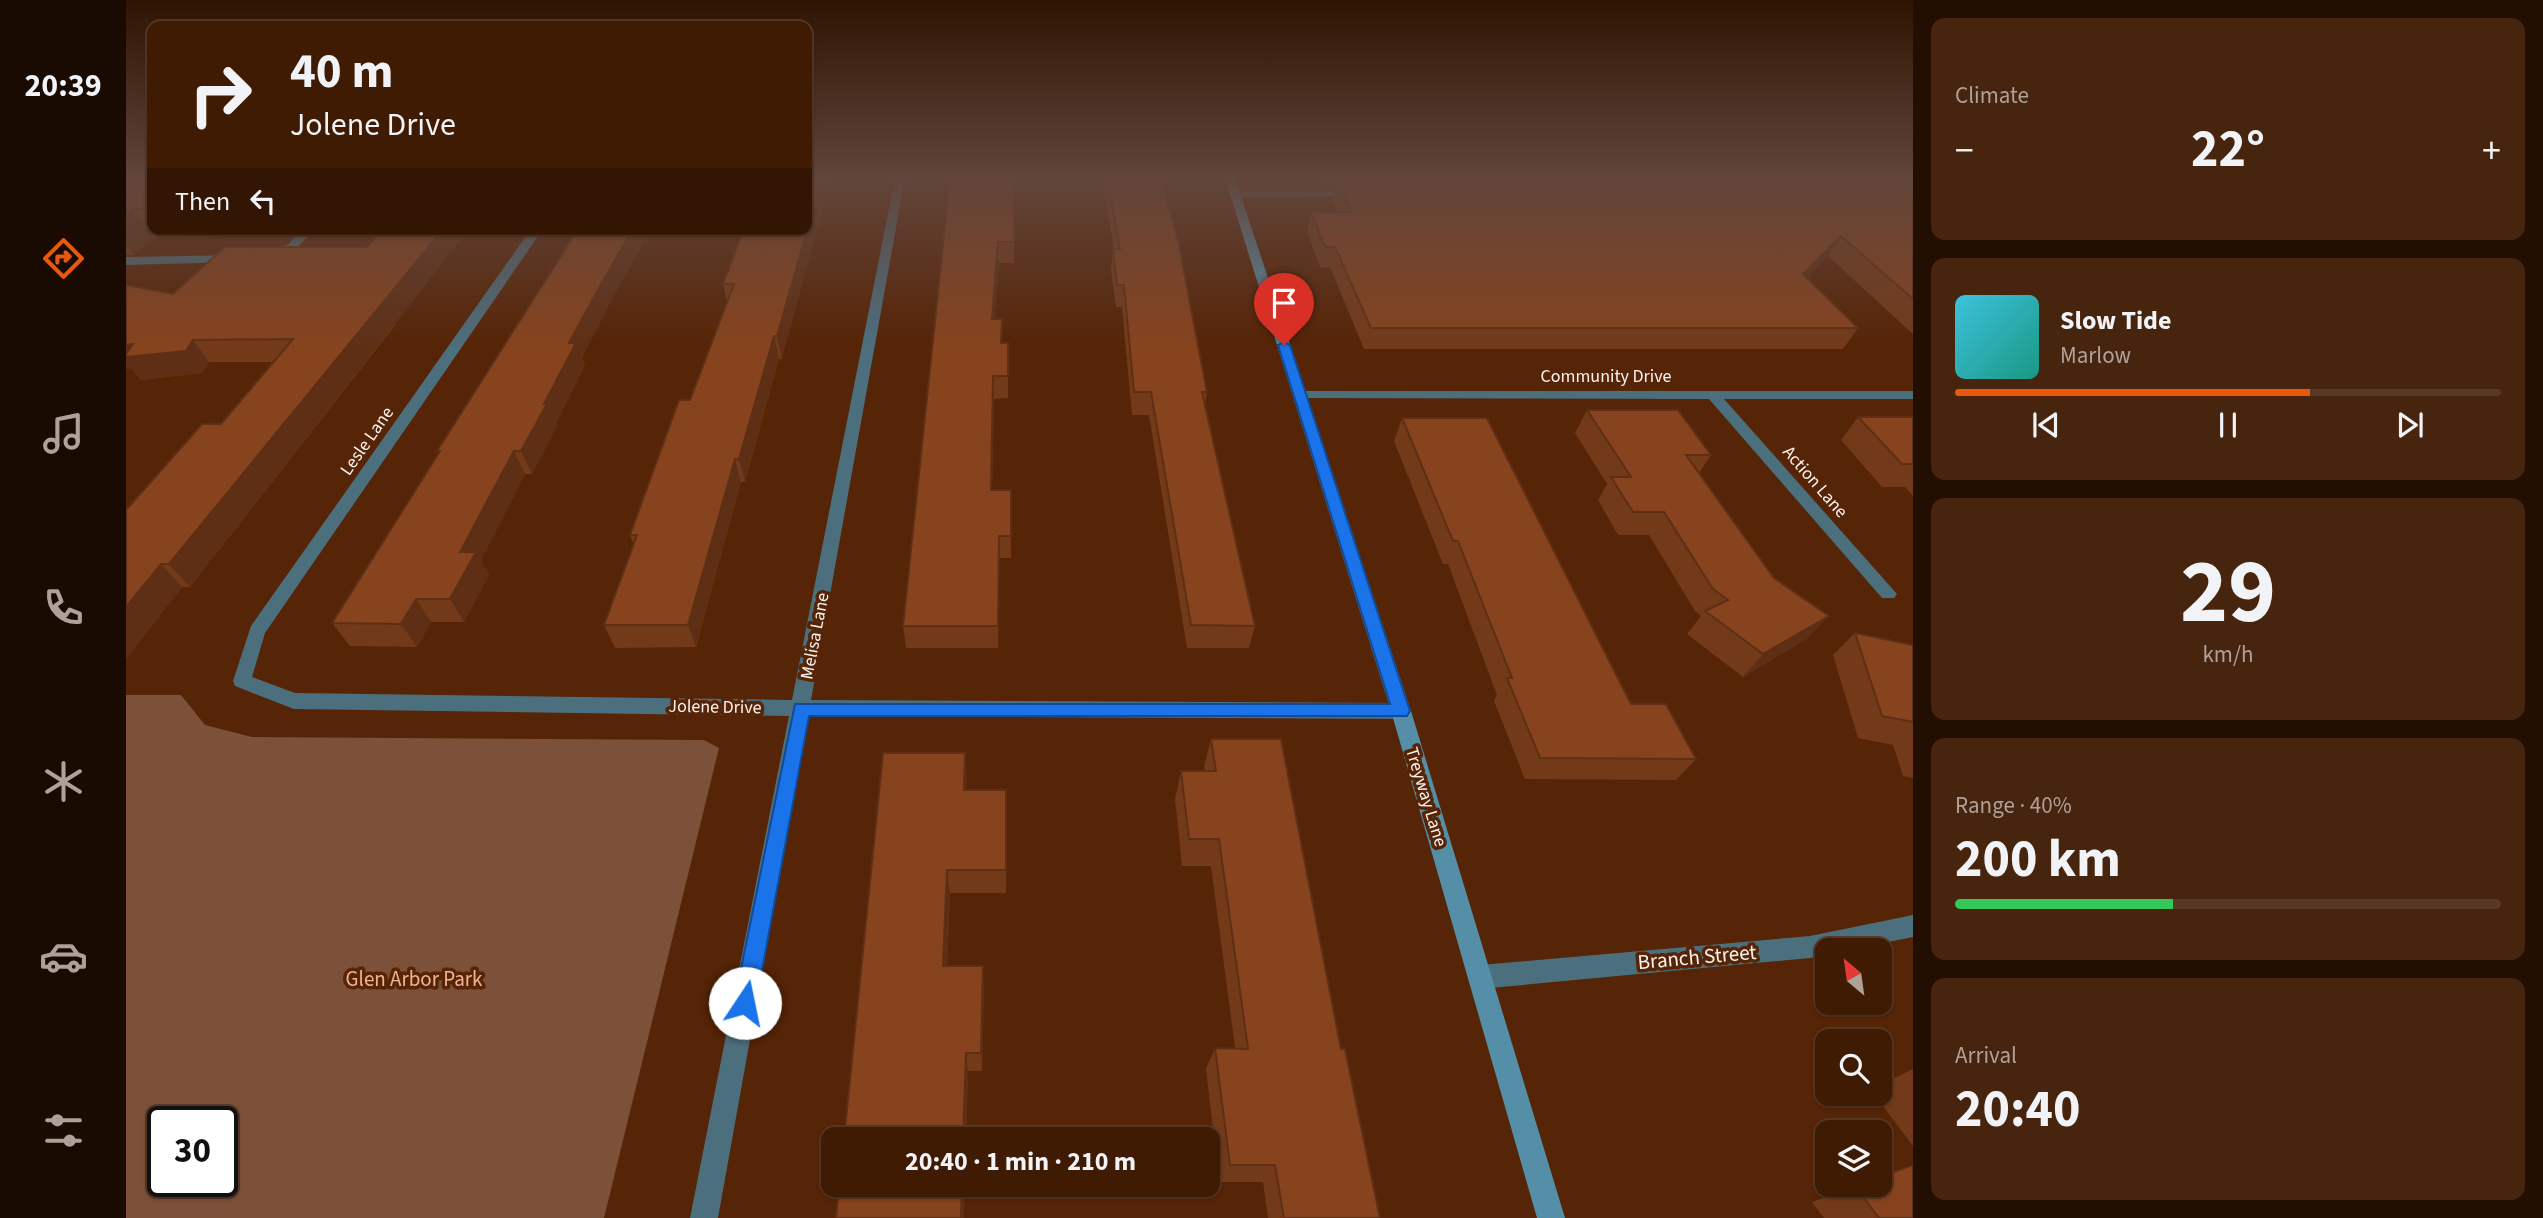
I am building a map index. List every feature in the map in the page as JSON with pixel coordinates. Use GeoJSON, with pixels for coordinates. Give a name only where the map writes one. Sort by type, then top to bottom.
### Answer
{"type":"FeatureCollection","features":[{"type":"Feature","properties":{"kind":"street"},"geometry":{"type":"LineString","coordinates":[[126,261],[253,257],[293,246],[303,235]]}},
{"type":"Feature","properties":{"kind":"street","name":"Lesle Lane"},"geometry":{"type":"LineString","coordinates":[[242,681],[257,631],[533,235]]}},
{"type":"Feature","properties":{"kind":"street","name":"Melisa Lane"},"geometry":{"type":"LineString","coordinates":[[704,1218],[890,235]]}},
{"type":"Feature","properties":{"kind":"street","name":"Treyway Lane"},"geometry":{"type":"LineString","coordinates":[[1249,235],[1401,711],[1552,1218]]}},
{"type":"Feature","properties":{"kind":"street","name":"Action Lane"},"geometry":{"type":"LineString","coordinates":[[1713,395],[1888,594]]}},
{"type":"Feature","properties":{"kind":"street","name":"Community Drive"},"geometry":{"type":"LineString","coordinates":[[1300,396],[1913,395]]}},
{"type":"Feature","properties":{"kind":"street","name":"Jolene Drive"},"geometry":{"type":"LineString","coordinates":[[242,681],[294,701],[802,709],[1401,711]]}},
{"type":"Feature","properties":{"kind":"street","name":"Branch Street"},"geometry":{"type":"LineString","coordinates":[[1480,977],[1810,947],[1913,926]]}},
{"type":"Feature","properties":{"kind":"green space","name":"Glen Arbor Park"},"geometry":{"type":"Polygon","coordinates":[[[126,695],[181,695],[205,725],[252,737],[704,740],[719,748],[604,1218],[126,1218],[126,695]]]}},
{"type":"Feature","properties":{"kind":"building"},"geometry":{"type":"Polygon","coordinates":[[[378,235],[438,235],[169,564],[161,564],[126,607],[126,510],[202,424],[221,424],[293,339],[193,340],[186,351],[126,357],[133,344],[126,345],[126,285],[173,294],[225,247],[367,247],[378,235]]]}},
{"type":"Feature","properties":{"kind":"building"},"geometry":{"type":"Polygon","coordinates":[[[574,235],[630,235],[569,343],[576,343],[544,404],[547,404],[521,451],[514,451],[460,552],[476,552],[450,599],[416,599],[401,624],[332,623],[440,451],[437,451],[574,235]]]}},
{"type":"Feature","properties":{"kind":"building"},"geometry":{"type":"Polygon","coordinates":[[[742,235],[806,235],[739,459],[735,459],[688,625],[604,625],[637,535],[630,535],[679,400],[690,400],[734,284],[723,284],[742,235]]]}},
{"type":"Feature","properties":{"kind":"building"},"geometry":{"type":"Polygon","coordinates":[[[944,235],[1014,235],[1014,242],[998,242],[992,319],[1002,319],[1001,343],[1008,343],[1008,376],[993,376],[991,490],[1011,490],[1011,536],[999,536],[998,626],[903,626],[944,235]]]}},
{"type":"Feature","properties":{"kind":"building"},"geometry":{"type":"Polygon","coordinates":[[[1117,235],[1177,235],[1207,392],[1202,392],[1255,626],[1191,625],[1151,392],[1134,392],[1124,285],[1117,285],[1113,249],[1120,249],[1117,235]]]}},
{"type":"Feature","properties":{"kind":"building"},"geometry":{"type":"Polygon","coordinates":[[[1320,235],[1913,235],[1913,299],[1841,236],[1803,274],[1858,328],[1371,328],[1335,247],[1325,247],[1320,235]]]}},
{"type":"Feature","properties":{"kind":"building"},"geometry":{"type":"Polygon","coordinates":[[[1587,410],[1678,410],[1711,455],[1686,455],[1774,578],[1829,616],[1763,654],[1705,611],[1728,600],[1713,589],[1664,512],[1633,512],[1611,477],[1631,477],[1587,410]]]}},
{"type":"Feature","properties":{"kind":"building"},"geometry":{"type":"Polygon","coordinates":[[[1858,417],[1913,417],[1913,464],[1902,464],[1858,417]]]}},
{"type":"Feature","properties":{"kind":"building"},"geometry":{"type":"Polygon","coordinates":[[[1402,418],[1487,418],[1631,704],[1666,704],[1696,759],[1540,758],[1507,678],[1512,678],[1458,541],[1453,541],[1402,418]]]}},
{"type":"Feature","properties":{"kind":"building"},"geometry":{"type":"Polygon","coordinates":[[[1855,633],[1913,645],[1913,722],[1882,716],[1855,633]]]}},
{"type":"Feature","properties":{"kind":"building"},"geometry":{"type":"Polygon","coordinates":[[[1211,739],[1281,739],[1341,1049],[1345,1049],[1380,1218],[1284,1218],[1275,1165],[1230,1165],[1215,1048],[1248,1049],[1219,839],[1189,839],[1181,771],[1216,771],[1211,739]]]}},
{"type":"Feature","properties":{"kind":"building"},"geometry":{"type":"Polygon","coordinates":[[[883,753],[965,753],[964,790],[1006,790],[1006,870],[947,870],[943,966],[983,966],[981,1053],[966,1053],[963,1127],[845,1127],[883,753]]]}},
{"type":"Feature","properties":{"kind":"building"},"geometry":{"type":"Polygon","coordinates":[[[1913,1165],[1913,1218],[1879,1218],[1863,1197],[1892,1197],[1892,1173],[1913,1165]]]}},
{"type":"Feature","properties":{"kind":"building"},"geometry":{"type":"Polygon","coordinates":[[[838,1197],[962,1197],[961,1218],[836,1218],[838,1197]]]}},
{"type":"Feature","properties":{"kind":"route"},"geometry":{"type":"LineString","coordinates":[[745,1003],[802,709],[1401,711],[1284,345]]}}]}
